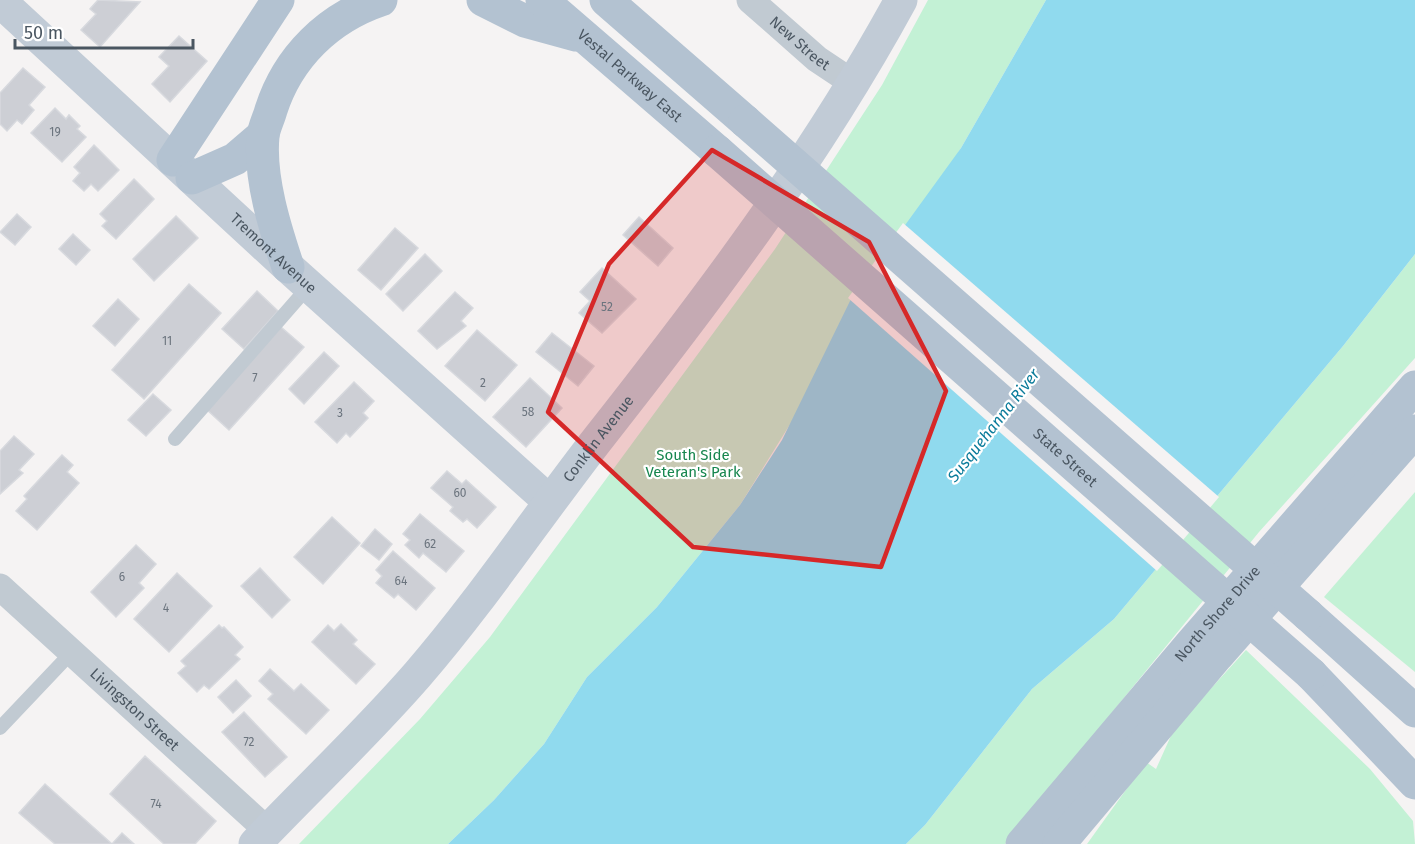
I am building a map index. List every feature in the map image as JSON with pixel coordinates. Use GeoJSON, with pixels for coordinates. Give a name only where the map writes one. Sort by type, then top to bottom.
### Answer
{"type":"FeatureCollection","features":[{"type":"Feature","properties":{"kind":"main road"},"geometry":{"type":"LineString","coordinates":[[183,169],[278,0]]}},
{"type":"Feature","properties":{"kind":"main road"},"geometry":{"type":"LineString","coordinates":[[299,276],[267,184],[263,135],[277,93],[296,59],[338,21],[357,9],[381,0]]}},
{"type":"Feature","properties":{"kind":"main road"},"geometry":{"type":"LineString","coordinates":[[483,0],[525,21],[582,37]]}},
{"type":"Feature","properties":{"kind":"main road","name":"Vestal Parkway East"},"geometry":{"type":"LineString","coordinates":[[542,0],[717,152]]}},
{"type":"Feature","properties":{"kind":"main road"},"geometry":{"type":"LineString","coordinates":[[606,0],[1415,711]]}},
{"type":"Feature","properties":{"kind":"main road","name":"Conklin Avenue"},"geometry":{"type":"LineString","coordinates":[[262,838],[419,674],[466,615],[549,501],[709,298],[791,181],[853,83],[901,0]]}},
{"type":"Feature","properties":{"kind":"main road","name":"Tremont Avenue"},"geometry":{"type":"LineString","coordinates":[[0,1],[299,276],[549,501]]}},
{"type":"Feature","properties":{"kind":"main road"},"geometry":{"type":"LineString","coordinates":[[183,169],[235,159],[263,135]]}},
{"type":"Feature","properties":{"kind":"main road","name":"State Street"},"geometry":{"type":"LineString","coordinates":[[717,152],[1311,674],[1415,760]]}},
{"type":"Feature","properties":{"kind":"main road","name":"North Shore Drive"},"geometry":{"type":"LineString","coordinates":[[1022,844],[1191,644],[1415,387]]}},
{"type":"Feature","properties":{"kind":"main road","name":"North Shore Drive"},"geometry":{"type":"LineString","coordinates":[[1059,844],[1217,656],[1415,431]]}},
{"type":"Feature","properties":{"kind":"main road"},"geometry":{"type":"LineString","coordinates":[[1308,615],[1359,645],[1415,688]]}},
{"type":"Feature","properties":{"kind":"main road"},"geometry":{"type":"LineString","coordinates":[[1311,674],[1415,783]]}},
{"type":"Feature","properties":{"kind":"main road"},"geometry":{"type":"LineString","coordinates":[[1068,844],[1101,795]]}},
{"type":"Feature","properties":{"kind":"street","name":"New Street"},"geometry":{"type":"LineString","coordinates":[[750,0],[817,59],[853,83]]}},
{"type":"Feature","properties":{"kind":"street","name":"Livingston Street"},"geometry":{"type":"LineString","coordinates":[[0,586],[72,652],[262,838]]}},
{"type":"Feature","properties":{"kind":"lane"},"geometry":{"type":"LineString","coordinates":[[175,439],[299,276]]}},
{"type":"Feature","properties":{"kind":"lane"},"geometry":{"type":"LineString","coordinates":[[0,728],[72,652]]}},
{"type":"Feature","properties":{"kind":"highlighted area"},"geometry":{"type":"Polygon","coordinates":[[[712,150],[869,242],[946,391],[881,567],[693,547],[548,412],[609,264],[712,150]]]}},
{"type":"Feature","properties":{"kind":"green space","name":"South Side Veteran's Park"},"geometry":{"type":"Polygon","coordinates":[[[928,0],[1046,0],[961,148],[740,505],[657,607],[587,677],[544,744],[494,800],[448,844],[299,844],[420,719],[490,637],[775,249],[882,85],[928,0]]]}},
{"type":"Feature","properties":{"kind":"green space"},"geometry":{"type":"Polygon","coordinates":[[[1415,254],[1415,358],[1259,532],[1005,844],[906,844],[925,825],[1032,689],[1114,619],[1343,346],[1415,254]]]}},
{"type":"Feature","properties":{"kind":"green space"},"geometry":{"type":"Polygon","coordinates":[[[1415,492],[1415,672],[1324,597],[1415,492]]]}},
{"type":"Feature","properties":{"kind":"green space"},"geometry":{"type":"Polygon","coordinates":[[[1246,650],[1370,769],[1413,821],[1415,844],[1087,844],[1146,762],[1156,769],[1174,729],[1246,650]]]}},
{"type":"Feature","properties":{"kind":"water","name":"Susquehanna River"},"geometry":{"type":"Polygon","coordinates":[[[1046,0],[1415,0],[1415,254],[1343,346],[1114,619],[1032,689],[925,825],[906,844],[448,844],[494,800],[544,744],[587,677],[657,607],[740,505],[782,440],[850,301],[961,148],[1046,0]]]}},
{"type":"Feature","properties":{"kind":"pier"},"geometry":{"type":"Polygon","coordinates":[[[903,223],[1219,497],[1157,571],[848,298],[903,223]]]}},
{"type":"Feature","properties":{"kind":"building"},"geometry":{"type":"Polygon","coordinates":[[[98,0],[140,2],[100,47],[81,30],[96,14],[90,9],[98,0]]]}},
{"type":"Feature","properties":{"kind":"building"},"geometry":{"type":"Polygon","coordinates":[[[179,36],[207,61],[170,102],[152,84],[169,66],[159,57],[179,36]]]}},
{"type":"Feature","properties":{"kind":"building"},"geometry":{"type":"Polygon","coordinates":[[[23,68],[45,87],[29,105],[34,110],[22,124],[17,120],[7,131],[0,124],[0,93],[23,68]]]}},
{"type":"Feature","properties":{"kind":"building"},"geometry":{"type":"Polygon","coordinates":[[[55,108],[66,119],[69,115],[80,126],[77,129],[86,137],[62,162],[31,133],[55,108]]]}},
{"type":"Feature","properties":{"kind":"building"},"geometry":{"type":"Polygon","coordinates":[[[94,145],[119,170],[98,191],[91,184],[84,191],[73,181],[80,173],[74,167],[94,145]]]}},
{"type":"Feature","properties":{"kind":"building"},"geometry":{"type":"Polygon","coordinates":[[[134,179],[154,199],[116,239],[102,226],[107,221],[100,214],[134,179]]]}},
{"type":"Feature","properties":{"kind":"building"},"geometry":{"type":"Polygon","coordinates":[[[17,214],[31,227],[15,245],[0,232],[17,214]]]}},
{"type":"Feature","properties":{"kind":"building"},"geometry":{"type":"Polygon","coordinates":[[[176,216],[198,238],[154,281],[133,259],[176,216]]]}},
{"type":"Feature","properties":{"kind":"building"},"geometry":{"type":"Polygon","coordinates":[[[639,217],[673,248],[658,266],[623,235],[639,217]]]}},
{"type":"Feature","properties":{"kind":"building"},"geometry":{"type":"Polygon","coordinates":[[[395,228],[418,248],[381,290],[358,270],[395,228]]]}},
{"type":"Feature","properties":{"kind":"building"},"geometry":{"type":"Polygon","coordinates":[[[73,234],[90,250],[76,265],[59,249],[73,234]]]}},
{"type":"Feature","properties":{"kind":"building"},"geometry":{"type":"Polygon","coordinates":[[[425,254],[442,271],[403,311],[386,294],[425,254]]]}},
{"type":"Feature","properties":{"kind":"building"},"geometry":{"type":"Polygon","coordinates":[[[602,268],[636,299],[602,333],[579,313],[590,301],[580,292],[602,268]]]}},
{"type":"Feature","properties":{"kind":"building"},"geometry":{"type":"Polygon","coordinates":[[[189,284],[221,313],[144,399],[112,370],[189,284]]]}},
{"type":"Feature","properties":{"kind":"building"},"geometry":{"type":"Polygon","coordinates":[[[257,291],[278,311],[244,349],[222,329],[257,291]]]}},
{"type":"Feature","properties":{"kind":"building"},"geometry":{"type":"Polygon","coordinates":[[[455,292],[473,308],[461,321],[466,326],[437,349],[418,331],[455,292]]]}},
{"type":"Feature","properties":{"kind":"building"},"geometry":{"type":"Polygon","coordinates":[[[118,299],[139,319],[115,346],[93,326],[118,299]]]}},
{"type":"Feature","properties":{"kind":"building"},"geometry":{"type":"Polygon","coordinates":[[[281,327],[304,347],[229,430],[206,409],[281,327]]]}},
{"type":"Feature","properties":{"kind":"building"},"geometry":{"type":"Polygon","coordinates":[[[477,330],[517,365],[485,401],[445,366],[477,330]]]}},
{"type":"Feature","properties":{"kind":"building"},"geometry":{"type":"Polygon","coordinates":[[[552,333],[594,366],[578,386],[536,352],[552,333]]]}},
{"type":"Feature","properties":{"kind":"building"},"geometry":{"type":"Polygon","coordinates":[[[324,352],[339,366],[304,404],[289,389],[324,352]]]}},
{"type":"Feature","properties":{"kind":"building"},"geometry":{"type":"Polygon","coordinates":[[[530,378],[562,408],[526,447],[493,417],[530,378]]]}},
{"type":"Feature","properties":{"kind":"building"},"geometry":{"type":"Polygon","coordinates":[[[354,382],[374,401],[363,413],[368,418],[350,437],[346,433],[337,443],[315,422],[354,382]]]}},
{"type":"Feature","properties":{"kind":"building"},"geometry":{"type":"Polygon","coordinates":[[[153,394],[171,410],[146,436],[128,420],[153,394]]]}},
{"type":"Feature","properties":{"kind":"building"},"geometry":{"type":"Polygon","coordinates":[[[14,436],[34,454],[19,470],[23,473],[0,494],[0,451],[14,436]]]}},
{"type":"Feature","properties":{"kind":"building"},"geometry":{"type":"Polygon","coordinates":[[[62,455],[73,465],[67,472],[79,483],[37,530],[16,511],[27,499],[24,496],[62,455]]]}},
{"type":"Feature","properties":{"kind":"building"},"geometry":{"type":"Polygon","coordinates":[[[447,471],[462,484],[466,480],[496,507],[477,528],[467,519],[463,522],[450,511],[453,507],[431,488],[447,471]]]}},
{"type":"Feature","properties":{"kind":"building"},"geometry":{"type":"Polygon","coordinates":[[[420,514],[464,551],[446,572],[423,553],[419,558],[405,545],[410,540],[403,534],[420,514]]]}},
{"type":"Feature","properties":{"kind":"building"},"geometry":{"type":"Polygon","coordinates":[[[332,517],[360,543],[323,584],[294,557],[332,517]]]}},
{"type":"Feature","properties":{"kind":"building"},"geometry":{"type":"Polygon","coordinates":[[[375,529],[392,544],[379,560],[361,546],[375,529]]]}},
{"type":"Feature","properties":{"kind":"building"},"geometry":{"type":"Polygon","coordinates":[[[136,545],[156,564],[139,583],[144,588],[116,617],[91,592],[136,545]]]}},
{"type":"Feature","properties":{"kind":"building"},"geometry":{"type":"Polygon","coordinates":[[[393,551],[435,588],[416,610],[398,594],[394,598],[376,583],[382,576],[376,570],[393,551]]]}},
{"type":"Feature","properties":{"kind":"building"},"geometry":{"type":"Polygon","coordinates":[[[260,568],[290,600],[272,618],[241,586],[260,568]]]}},
{"type":"Feature","properties":{"kind":"building"},"geometry":{"type":"Polygon","coordinates":[[[177,573],[212,606],[169,652],[134,619],[177,573]]]}},
{"type":"Feature","properties":{"kind":"building"},"geometry":{"type":"Polygon","coordinates":[[[341,624],[357,640],[353,644],[375,664],[356,684],[312,642],[328,625],[334,631],[341,624]]]}},
{"type":"Feature","properties":{"kind":"building"},"geometry":{"type":"Polygon","coordinates":[[[219,625],[224,627],[243,647],[235,655],[240,659],[209,689],[204,685],[197,692],[178,673],[186,666],[181,661],[219,625]]]}},
{"type":"Feature","properties":{"kind":"building"},"geometry":{"type":"Polygon","coordinates":[[[270,669],[294,691],[301,684],[329,710],[306,734],[268,699],[273,694],[259,681],[270,669]]]}},
{"type":"Feature","properties":{"kind":"building"},"geometry":{"type":"Polygon","coordinates":[[[236,680],[251,696],[233,713],[218,697],[236,680]]]}},
{"type":"Feature","properties":{"kind":"building"},"geometry":{"type":"Polygon","coordinates":[[[244,712],[287,757],[265,777],[222,732],[244,712]]]}},
{"type":"Feature","properties":{"kind":"building"},"geometry":{"type":"Polygon","coordinates":[[[145,756],[216,821],[195,844],[164,844],[110,794],[145,756]]]}},
{"type":"Feature","properties":{"kind":"building"},"geometry":{"type":"Polygon","coordinates":[[[45,784],[112,844],[55,844],[19,813],[45,784]]]}},
{"type":"Feature","properties":{"kind":"building"},"geometry":{"type":"Polygon","coordinates":[[[122,833],[134,844],[112,844],[122,833]]]}}]}
